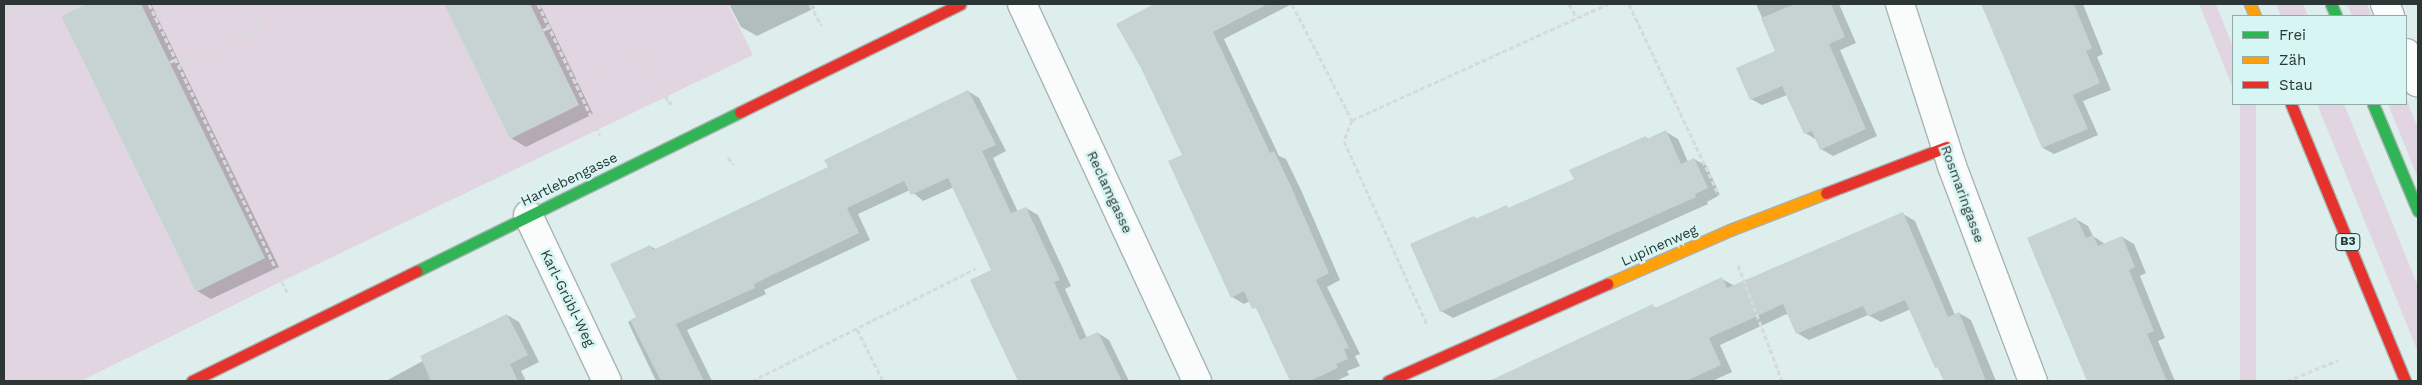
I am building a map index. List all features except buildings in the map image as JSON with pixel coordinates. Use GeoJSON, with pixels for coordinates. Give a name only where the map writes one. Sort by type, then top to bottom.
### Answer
{"type":"FeatureCollection","features":[{"type":"Feature","properties":{"kind":"street","name":"Hartlebengasse"},"geometry":{"type":"LineString","coordinates":[[192,381],[305,328],[528,215],[960,4]]}},
{"type":"Feature","properties":{"kind":"street","name":"Reclamgasse"},"geometry":{"type":"LineString","coordinates":[[1022,4],[1197,381]]}},
{"type":"Feature","properties":{"kind":"street","name":"Rosmaringasse"},"geometry":{"type":"LineString","coordinates":[[1900,4],[1946,147],[2033,381]]}},
{"type":"Feature","properties":{"kind":"street"},"geometry":{"type":"LineString","coordinates":[[2407,56],[2418,83]]}},
{"type":"Feature","properties":{"kind":"street","name":"B3"},"geometry":{"type":"LineString","coordinates":[[2291,105],[2405,381]]}},
{"type":"Feature","properties":{"kind":"street"},"geometry":{"type":"LineString","coordinates":[[2373,105],[2418,211]]}},
{"type":"Feature","properties":{"kind":"street","name":"Lupinenweg"},"geometry":{"type":"LineString","coordinates":[[1388,381],[1730,230],[1946,147]]}},
{"type":"Feature","properties":{"kind":"street","name":"Karl-Grübl-Weg"},"geometry":{"type":"LineString","coordinates":[[528,215],[607,381]]}},
{"type":"Feature","properties":{"kind":"path"},"geometry":{"type":"LineString","coordinates":[[4,11],[58,10],[71,4]]}},
{"type":"Feature","properties":{"kind":"path"},"geometry":{"type":"LineString","coordinates":[[150,4],[305,328]]}},
{"type":"Feature","properties":{"kind":"path"},"geometry":{"type":"LineString","coordinates":[[156,17],[184,4]]}},
{"type":"Feature","properties":{"kind":"path"},"geometry":{"type":"LineString","coordinates":[[179,65],[260,26],[249,4]]}},
{"type":"Feature","properties":{"kind":"path"},"geometry":{"type":"LineString","coordinates":[[538,4],[600,135]]}},
{"type":"Feature","properties":{"kind":"path"},"geometry":{"type":"LineString","coordinates":[[810,4],[821,26]]}},
{"type":"Feature","properties":{"kind":"path"},"geometry":{"type":"LineString","coordinates":[[1292,4],[1352,120]]}},
{"type":"Feature","properties":{"kind":"path"},"geometry":{"type":"LineString","coordinates":[[1569,4],[1577,18]]}},
{"type":"Feature","properties":{"kind":"path"},"geometry":{"type":"LineString","coordinates":[[1429,328],[1344,142],[1352,120],[1608,4]]}},
{"type":"Feature","properties":{"kind":"path"},"geometry":{"type":"LineString","coordinates":[[1629,4],[1722,202]]}},
{"type":"Feature","properties":{"kind":"path"},"geometry":{"type":"LineString","coordinates":[[543,30],[549,27]]}},
{"type":"Feature","properties":{"kind":"path"},"geometry":{"type":"LineString","coordinates":[[576,81],[643,48],[668,101]]}},
{"type":"Feature","properties":{"kind":"path"},"geometry":{"type":"LineString","coordinates":[[170,62],[176,59]]}},
{"type":"Feature","properties":{"kind":"path"},"geometry":{"type":"LineString","coordinates":[[228,183],[234,180]]}},
{"type":"Feature","properties":{"kind":"path"},"geometry":{"type":"LineString","coordinates":[[1737,261],[1782,381]]}},
{"type":"Feature","properties":{"kind":"path"},"geometry":{"type":"LineString","coordinates":[[752,381],[975,269]]}},
{"type":"Feature","properties":{"kind":"path"},"geometry":{"type":"LineString","coordinates":[[857,329],[883,381]]}},
{"type":"Feature","properties":{"kind":"path"},"geometry":{"type":"LineString","coordinates":[[2287,381],[2338,360]]}},
{"type":"Feature","properties":{"kind":"shaded area"},"geometry":{"type":"Polygon","coordinates":[[[4,4],[86,4],[61,16],[196,292],[265,258],[141,4],[444,4],[510,139],[579,105],[530,4],[728,4],[753,55],[274,285],[81,381],[4,381],[4,4]]]}},
{"type":"Feature","properties":{"kind":"shaded area"},"geometry":{"type":"Polygon","coordinates":[[[2199,4],[2216,4],[2232,44],[2232,86],[2199,4]]]}},
{"type":"Feature","properties":{"kind":"shaded area"},"geometry":{"type":"Polygon","coordinates":[[[2276,4],[2303,4],[2308,15],[2281,15],[2276,4]]]}},
{"type":"Feature","properties":{"kind":"shaded area"},"geometry":{"type":"Polygon","coordinates":[[[2347,4],[2367,4],[2372,15],[2352,15],[2347,4]]]}},
{"type":"Feature","properties":{"kind":"shaded area"},"geometry":{"type":"Polygon","coordinates":[[[2407,101],[2418,129],[2418,178],[2388,105],[2407,105],[2407,101]]]}},
{"type":"Feature","properties":{"kind":"shaded area"},"geometry":{"type":"Polygon","coordinates":[[[2240,105],[2256,105],[2256,381],[2240,381],[2240,105]]]}},
{"type":"Feature","properties":{"kind":"shaded area"},"geometry":{"type":"Polygon","coordinates":[[[2317,105],[2344,105],[2418,286],[2418,352],[2317,105]]]}},
{"type":"Feature","properties":{"kind":"traffic: fast"},"geometry":{"type":"LineString","coordinates":[[2331,4],[2336,15]]}},
{"type":"Feature","properties":{"kind":"traffic: fast"},"geometry":{"type":"LineString","coordinates":[[2373,105],[2418,211]]}},
{"type":"Feature","properties":{"kind":"traffic: fast"},"geometry":{"type":"LineString","coordinates":[[417,271],[740,112]]}},
{"type":"Feature","properties":{"kind":"traffic: slow"},"geometry":{"type":"LineString","coordinates":[[2250,4],[2255,15]]}},
{"type":"Feature","properties":{"kind":"traffic: slow"},"geometry":{"type":"LineString","coordinates":[[1607,284],[1730,230],[1826,193]]}},
{"type":"Feature","properties":{"kind":"traffic: jam"},"geometry":{"type":"LineString","coordinates":[[740,112],[960,4]]}},
{"type":"Feature","properties":{"kind":"traffic: jam"},"geometry":{"type":"LineString","coordinates":[[2291,105],[2405,381]]}},
{"type":"Feature","properties":{"kind":"traffic: jam"},"geometry":{"type":"LineString","coordinates":[[1826,193],[1946,147]]}},
{"type":"Feature","properties":{"kind":"traffic: jam"},"geometry":{"type":"LineString","coordinates":[[192,381],[417,271]]}},
{"type":"Feature","properties":{"kind":"traffic: jam"},"geometry":{"type":"LineString","coordinates":[[1388,381],[1607,284]]}}]}
